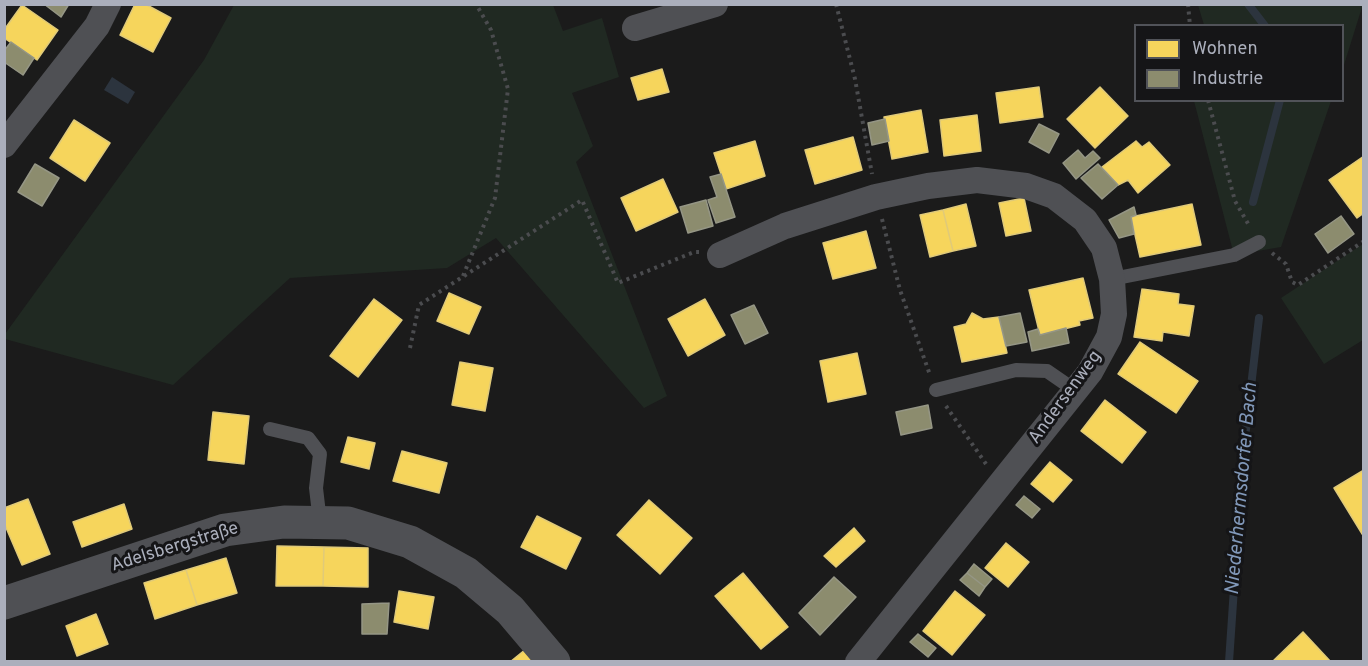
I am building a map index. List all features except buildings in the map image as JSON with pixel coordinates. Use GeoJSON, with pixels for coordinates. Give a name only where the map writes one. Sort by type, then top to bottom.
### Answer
{"type":"FeatureCollection","features":[{"type":"Feature","properties":{"kind":"street"},"geometry":{"type":"LineString","coordinates":[[4,145],[97,26],[108,4]]}},
{"type":"Feature","properties":{"kind":"street"},"geometry":{"type":"LineString","coordinates":[[635,28],[715,4]]}},
{"type":"Feature","properties":{"kind":"street","name":"Andersenweg"},"geometry":{"type":"LineString","coordinates":[[720,255],[785,226],[876,197],[960,181],[1010,183],[1040,189],[1065,202],[1093,229],[1104,248],[1113,279],[1114,314],[1109,337],[1090,372],[858,662]]}},
{"type":"Feature","properties":{"kind":"street","name":"Adelsbergstraße"},"geometry":{"type":"LineString","coordinates":[[4,603],[225,530],[284,522],[348,523],[410,542],[466,573],[510,609],[555,662]]}},
{"type":"Feature","properties":{"kind":"lane"},"geometry":{"type":"LineString","coordinates":[[1113,279],[1234,255],[1259,242]]}},
{"type":"Feature","properties":{"kind":"lane"},"geometry":{"type":"LineString","coordinates":[[936,390],[1016,370],[1047,371],[1076,390]]}},
{"type":"Feature","properties":{"kind":"lane"},"geometry":{"type":"LineString","coordinates":[[270,429],[308,438],[320,454],[316,488],[320,522]]}},
{"type":"Feature","properties":{"kind":"path"},"geometry":{"type":"LineString","coordinates":[[463,277],[495,198],[508,89],[491,30],[476,4]]}},
{"type":"Feature","properties":{"kind":"path"},"geometry":{"type":"LineString","coordinates":[[837,4],[855,79],[876,197],[900,290],[936,390],[967,440],[1002,483]]}},
{"type":"Feature","properties":{"kind":"path"},"geometry":{"type":"LineString","coordinates":[[1188,4],[1190,24]]}},
{"type":"Feature","properties":{"kind":"path"},"geometry":{"type":"LineString","coordinates":[[1209,102],[1235,201],[1259,242],[1286,264],[1292,282],[1298,285],[1364,241]]}},
{"type":"Feature","properties":{"kind":"path"},"geometry":{"type":"LineString","coordinates":[[410,348],[418,305],[582,200],[618,283],[694,252],[720,255]]}},
{"type":"Feature","properties":{"kind":"shaded area"},"geometry":{"type":"Polygon","coordinates":[[[1363,4],[1344,65],[1344,24],[1204,24],[1198,5],[1363,4]]]}},
{"type":"Feature","properties":{"kind":"shaded area"},"geometry":{"type":"Polygon","coordinates":[[[234,5],[553,5],[563,31],[602,18],[619,77],[572,93],[593,146],[576,162],[667,396],[644,408],[496,238],[447,268],[290,278],[173,385],[5,339],[5,334],[204,60],[234,5]]]}},
{"type":"Feature","properties":{"kind":"shaded area"},"geometry":{"type":"Polygon","coordinates":[[[112,77],[135,92],[128,104],[104,90],[112,77]]]}},
{"type":"Feature","properties":{"kind":"shaded area"},"geometry":{"type":"Polygon","coordinates":[[[1194,102],[1331,102],[1281,247],[1234,255],[1194,102]]]}},
{"type":"Feature","properties":{"kind":"shaded area"},"geometry":{"type":"Polygon","coordinates":[[[1363,244],[1363,340],[1324,364],[1281,298],[1363,244]]]}},
{"type":"Feature","properties":{"kind":"waterway","name":"Niederhermsdorfer Bach"},"geometry":{"type":"LineString","coordinates":[[1248,4],[1263,24]]}},
{"type":"Feature","properties":{"kind":"waterway","name":"Niederhermsdorfer Bach"},"geometry":{"type":"LineString","coordinates":[[1253,202],[1279,102]]}},
{"type":"Feature","properties":{"kind":"waterway","name":"Niederhermsdorfer Bach"},"geometry":{"type":"LineString","coordinates":[[1229,662],[1243,455],[1259,318]]}}]}
